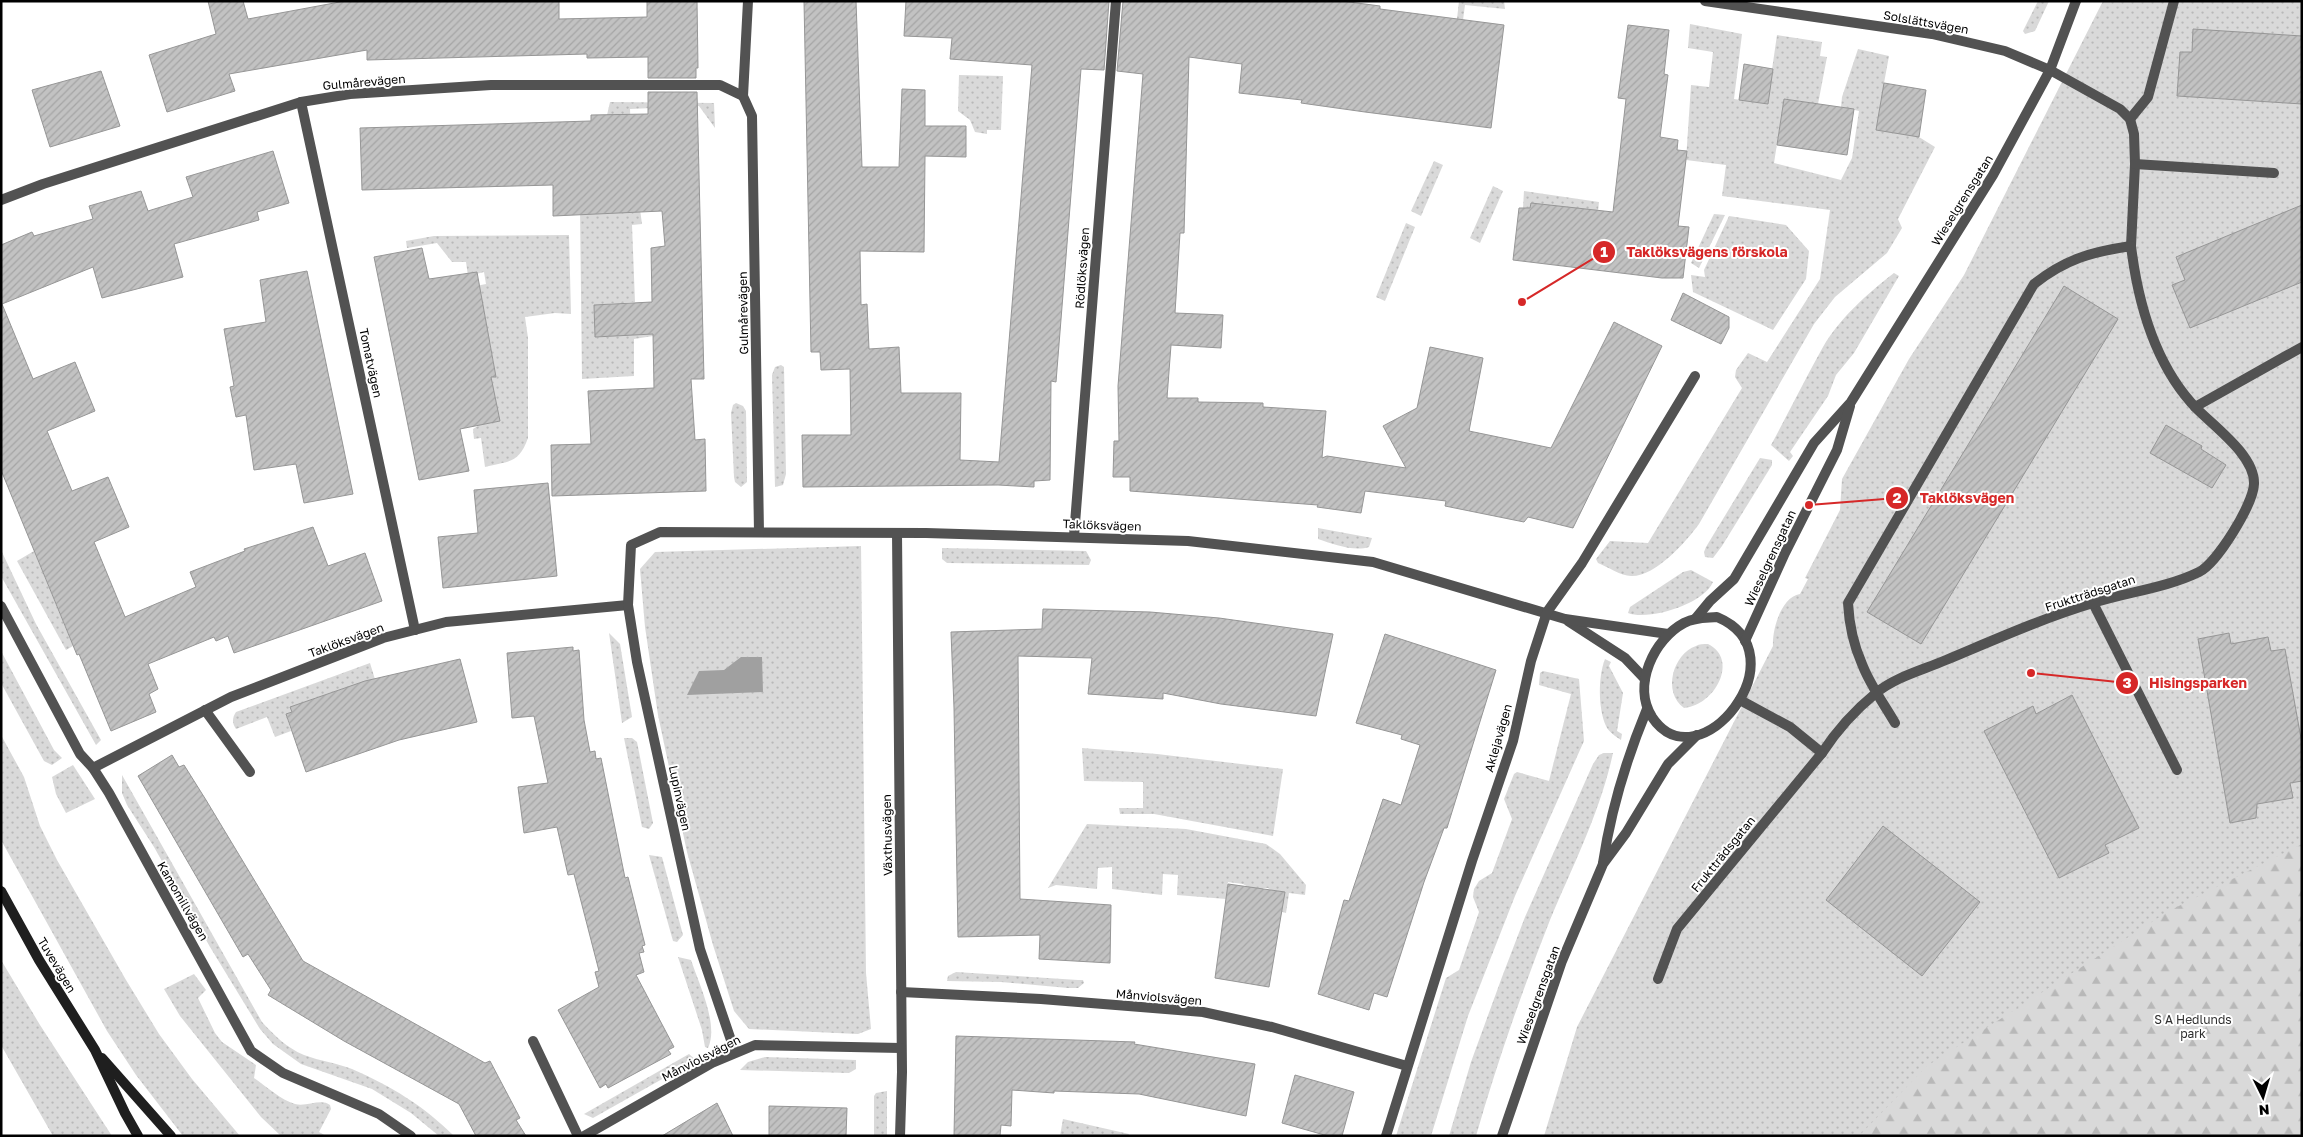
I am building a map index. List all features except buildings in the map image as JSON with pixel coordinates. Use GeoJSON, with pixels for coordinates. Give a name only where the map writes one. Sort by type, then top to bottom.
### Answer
{"type":"FeatureCollection","features":[{"type":"Feature","properties":{"kind":"main road","name":"Tuvevägen"},"geometry":{"type":"LineString","coordinates":[[1,891],[39,960],[95,1050],[124,1113],[138,1136]]}},
{"type":"Feature","properties":{"kind":"main road","name":"Tuvevägen"},"geometry":{"type":"LineString","coordinates":[[95,1050],[171,1136]]}},
{"type":"Feature","properties":{"kind":"street","name":"Gulmårevägen"},"geometry":{"type":"LineString","coordinates":[[748,1],[743,96],[752,116],[759,532]]}},
{"type":"Feature","properties":{"kind":"street","name":"Rödlöksvägen"},"geometry":{"type":"LineString","coordinates":[[1074,536],[1116,1]]}},
{"type":"Feature","properties":{"kind":"street","name":"Solslättsvägen"},"geometry":{"type":"LineString","coordinates":[[1705,1],[1932,34],[2005,51],[2050,70],[2120,109],[2130,119]]}},
{"type":"Feature","properties":{"kind":"street","name":"Wieselgrensgatan"},"geometry":{"type":"LineString","coordinates":[[1603,864],[1609,820],[1631,749],[1647,709],[1645,679],[1651,659],[1668,634],[1696,618],[1710,601],[1734,579],[1814,444],[1851,402],[1993,175],[2050,70],[2076,1]]}},
{"type":"Feature","properties":{"kind":"street"},"geometry":{"type":"LineString","coordinates":[[2130,119],[2148,97],[2174,1]]}},
{"type":"Feature","properties":{"kind":"street","name":"Gulmårevägen"},"geometry":{"type":"LineString","coordinates":[[1,200],[43,184],[301,102],[350,94],[500,84],[720,85],[743,96]]}},
{"type":"Feature","properties":{"kind":"street","name":"Tomatvägen"},"geometry":{"type":"LineString","coordinates":[[301,102],[416,630]]}},
{"type":"Feature","properties":{"kind":"street","name":"Fruktträdsgatan"},"geometry":{"type":"LineString","coordinates":[[1658,979],[1677,930],[1822,753],[1838,728],[1877,692],[1898,680],[2009,634],[2093,603],[2172,582],[2200,571],[2214,560],[2251,498],[2254,483],[2248,460],[2176,386],[2158,348],[2145,314],[2131,246],[2135,164],[2134,134],[2130,119]]}},
{"type":"Feature","properties":{"kind":"street"},"geometry":{"type":"LineString","coordinates":[[2135,164],[2274,173]]}},
{"type":"Feature","properties":{"kind":"street"},"geometry":{"type":"LineString","coordinates":[[1894,723],[1861,664],[1849,617],[1848,602],[2034,284],[2070,260],[2098,251],[2131,246]]}},
{"type":"Feature","properties":{"kind":"street"},"geometry":{"type":"LineString","coordinates":[[2196,407],[2302,347]]}},
{"type":"Feature","properties":{"kind":"street","name":"Aklejavägen"},"geometry":{"type":"LineString","coordinates":[[1386,1136],[1513,741],[1531,661],[1547,612],[1582,562],[1695,376]]}},
{"type":"Feature","properties":{"kind":"street","name":"Wieselgrensgatan"},"geometry":{"type":"LineString","coordinates":[[1502,1136],[1562,961],[1603,864],[1626,833],[1668,764],[1697,735],[1720,724],[1729,716],[1740,700],[1748,681],[1750,668],[1745,641],[1785,553],[1837,450],[1851,402]]}},
{"type":"Feature","properties":{"kind":"street","name":"Taklöksvägen"},"geometry":{"type":"LineString","coordinates":[[632,545],[660,532],[1074,536],[1188,541],[1373,562],[1547,612],[1565,619],[1625,658],[1645,679]]}},
{"type":"Feature","properties":{"kind":"street","name":"Växthusvägen"},"geometry":{"type":"LineString","coordinates":[[897,533],[902,992],[900,1136]]}},
{"type":"Feature","properties":{"kind":"street","name":"Lupinvägen"},"geometry":{"type":"LineString","coordinates":[[632,545],[628,605],[637,662],[700,949],[735,1052]]}},
{"type":"Feature","properties":{"kind":"street"},"geometry":{"type":"LineString","coordinates":[[2093,603],[2177,770]]}},
{"type":"Feature","properties":{"kind":"street","name":"Taklöksvägen"},"geometry":{"type":"LineString","coordinates":[[93,768],[231,697],[383,638],[446,622],[628,605]]}},
{"type":"Feature","properties":{"kind":"street","name":"Kamomillvägen"},"geometry":{"type":"LineString","coordinates":[[1,606],[80,754],[93,768],[200,955],[230,1016],[251,1051],[283,1073],[379,1114],[411,1136]]}},
{"type":"Feature","properties":{"kind":"street"},"geometry":{"type":"LineString","coordinates":[[1696,618],[1717,617],[1730,623],[1740,632],[1745,641]]}},
{"type":"Feature","properties":{"kind":"street","name":"Taklöksvägen"},"geometry":{"type":"LineString","coordinates":[[1565,619],[1668,634]]}},
{"type":"Feature","properties":{"kind":"street"},"geometry":{"type":"LineString","coordinates":[[1740,700],[1790,726],[1822,753]]}},
{"type":"Feature","properties":{"kind":"street"},"geometry":{"type":"LineString","coordinates":[[1647,709],[1657,724],[1665,731],[1685,736],[1697,735]]}},
{"type":"Feature","properties":{"kind":"street"},"geometry":{"type":"LineString","coordinates":[[204,710],[250,772]]}},
{"type":"Feature","properties":{"kind":"street","name":"Månviolsvägen"},"geometry":{"type":"LineString","coordinates":[[902,992],[1037,999],[1203,1012],[1272,1027],[1407,1066]]}},
{"type":"Feature","properties":{"kind":"street"},"geometry":{"type":"LineString","coordinates":[[533,1041],[578,1136]]}},
{"type":"Feature","properties":{"kind":"street","name":"Månviolsvägen"},"geometry":{"type":"LineString","coordinates":[[584,1136],[735,1052],[756,1045],[901,1048]]}},
{"type":"Feature","properties":{"kind":"green space"},"geometry":{"type":"Polygon","coordinates":[[[1459,1],[1504,1],[1505,9],[1465,5],[1463,20],[1457,19],[1459,1]]]}},
{"type":"Feature","properties":{"kind":"green space"},"geometry":{"type":"Polygon","coordinates":[[[2038,1],[2049,1],[2035,31],[2025,34],[2023,31],[2038,1]]]}},
{"type":"Feature","properties":{"kind":"green space"},"geometry":{"type":"Polygon","coordinates":[[[2103,1],[2302,1],[2302,1136],[1544,1136],[1577,1027],[1773,646],[1774,632],[1779,615],[1793,596],[1800,594],[1808,579],[1805,578],[1840,510],[1842,479],[1909,359],[1964,275],[2103,1]]]}},
{"type":"Feature","properties":{"kind":"green space"},"geometry":{"type":"Polygon","coordinates":[[[1690,24],[1742,34],[1734,99],[1767,104],[1777,35],[1822,42],[1820,56],[1827,57],[1818,104],[1784,99],[1774,163],[1841,180],[1852,158],[1859,111],[1841,107],[1842,97],[1858,49],[1889,56],[1884,83],[1919,137],[1935,147],[1898,219],[1902,228],[1887,253],[1835,297],[1814,324],[1699,524],[1678,549],[1660,565],[1640,575],[1627,576],[1598,563],[1596,559],[1610,541],[1648,543],[1742,388],[1735,377],[1736,370],[1748,353],[1767,362],[1820,279],[1830,210],[1722,196],[1726,165],[1686,160],[1691,85],[1709,87],[1713,52],[1688,48],[1690,24]]]}},
{"type":"Feature","properties":{"kind":"green space"},"geometry":{"type":"Polygon","coordinates":[[[959,75],[1003,76],[1001,130],[987,130],[987,134],[975,132],[970,120],[958,111],[959,75]]]}},
{"type":"Feature","properties":{"kind":"green space"},"geometry":{"type":"Polygon","coordinates":[[[610,102],[714,103],[715,128],[699,106],[630,109],[632,151],[642,224],[632,225],[635,302],[594,305],[595,337],[613,336],[613,322],[653,321],[653,336],[634,339],[634,376],[582,379],[580,206],[608,156],[607,115],[610,102]]]}},
{"type":"Feature","properties":{"kind":"green space"},"geometry":{"type":"Polygon","coordinates":[[[1434,161],[1443,165],[1421,216],[1411,211],[1434,161]]]}},
{"type":"Feature","properties":{"kind":"green space"},"geometry":{"type":"Polygon","coordinates":[[[1493,186],[1503,191],[1480,243],[1470,238],[1493,186]]]}},
{"type":"Feature","properties":{"kind":"green space"},"geometry":{"type":"Polygon","coordinates":[[[1524,191],[1599,202],[1598,211],[1577,215],[1523,208],[1524,191]]]}},
{"type":"Feature","properties":{"kind":"green space"},"geometry":{"type":"Polygon","coordinates":[[[1714,214],[1725,215],[1699,268],[1691,263],[1714,214]]]}},
{"type":"Feature","properties":{"kind":"green space"},"geometry":{"type":"Polygon","coordinates":[[[1729,216],[1786,225],[1809,251],[1806,279],[1773,330],[1693,292],[1691,275],[1705,277],[1704,270],[1729,216]]]}},
{"type":"Feature","properties":{"kind":"green space"},"geometry":{"type":"Polygon","coordinates":[[[1406,223],[1415,227],[1385,301],[1376,297],[1406,223]]]}},
{"type":"Feature","properties":{"kind":"green space"},"geometry":{"type":"Polygon","coordinates":[[[569,235],[571,314],[555,313],[525,317],[528,338],[528,438],[517,457],[507,462],[485,467],[481,438],[474,439],[473,429],[481,424],[478,408],[494,364],[488,334],[469,337],[476,286],[486,284],[484,272],[468,276],[466,262],[452,262],[437,243],[407,248],[406,241],[434,236],[569,235]]]}},
{"type":"Feature","properties":{"kind":"green space"},"geometry":{"type":"Polygon","coordinates":[[[1894,273],[1899,276],[1854,353],[1836,375],[1828,396],[1790,452],[1793,456],[1789,461],[1771,445],[1823,347],[1855,307],[1894,273]]]}},
{"type":"Feature","properties":{"kind":"green space"},"geometry":{"type":"Polygon","coordinates":[[[781,365],[784,367],[786,474],[783,485],[775,487],[772,375],[775,367],[781,365]]]}},
{"type":"Feature","properties":{"kind":"green space"},"geometry":{"type":"Polygon","coordinates":[[[736,403],[743,406],[746,411],[747,482],[741,487],[735,482],[734,477],[731,413],[733,405],[736,403]]]}},
{"type":"Feature","properties":{"kind":"green space"},"geometry":{"type":"Polygon","coordinates":[[[1760,458],[1772,460],[1772,465],[1722,546],[1713,558],[1705,557],[1706,547],[1760,458]]]}},
{"type":"Feature","properties":{"kind":"green space"},"geometry":{"type":"Polygon","coordinates":[[[1318,528],[1372,538],[1369,547],[1357,549],[1344,547],[1318,539],[1318,528]]]}},
{"type":"Feature","properties":{"kind":"green space"},"geometry":{"type":"Polygon","coordinates":[[[861,546],[866,973],[871,1029],[858,1034],[749,1029],[734,1011],[687,852],[658,715],[645,627],[640,569],[655,552],[861,546]]]}},
{"type":"Feature","properties":{"kind":"green space"},"geometry":{"type":"Polygon","coordinates":[[[942,548],[1086,551],[1091,560],[1089,565],[947,563],[942,559],[942,548]]]}},
{"type":"Feature","properties":{"kind":"green space"},"geometry":{"type":"Polygon","coordinates":[[[1,550],[36,624],[101,740],[96,745],[1,576],[1,550]]]}},
{"type":"Feature","properties":{"kind":"green space"},"geometry":{"type":"Polygon","coordinates":[[[34,551],[73,646],[66,650],[17,561],[34,551]]]}},
{"type":"Feature","properties":{"kind":"green space"},"geometry":{"type":"Polygon","coordinates":[[[1691,570],[1713,582],[1708,590],[1699,597],[1688,604],[1662,613],[1637,615],[1628,613],[1630,607],[1683,572],[1691,570]]]}},
{"type":"Feature","properties":{"kind":"green space"},"geometry":{"type":"Polygon","coordinates":[[[609,633],[620,644],[632,717],[622,723],[609,633]]]}},
{"type":"Feature","properties":{"kind":"green space"},"geometry":{"type":"Polygon","coordinates":[[[1708,644],[1717,651],[1722,660],[1720,680],[1706,699],[1684,708],[1677,701],[1673,693],[1672,683],[1676,665],[1688,650],[1699,645],[1708,644]]]}},
{"type":"Feature","properties":{"kind":"green space"},"geometry":{"type":"Polygon","coordinates":[[[1,651],[54,750],[62,758],[52,765],[44,761],[1,683],[1,651]]]}},
{"type":"Feature","properties":{"kind":"green space"},"geometry":{"type":"Polygon","coordinates":[[[1605,659],[1611,662],[1609,666],[1623,693],[1617,731],[1622,734],[1621,740],[1607,728],[1601,710],[1600,683],[1605,659]]]}},
{"type":"Feature","properties":{"kind":"green space"},"geometry":{"type":"Polygon","coordinates":[[[370,663],[377,686],[351,686],[290,707],[292,712],[286,714],[291,731],[275,737],[267,717],[236,729],[235,727],[233,720],[236,712],[370,663]]]}},
{"type":"Feature","properties":{"kind":"green space"},"geometry":{"type":"Polygon","coordinates":[[[1543,671],[1579,679],[1584,741],[1515,896],[1468,1016],[1431,1136],[1396,1136],[1446,978],[1459,970],[1479,912],[1473,897],[1474,889],[1479,881],[1492,873],[1512,819],[1504,799],[1514,774],[1517,772],[1549,781],[1571,694],[1539,685],[1540,673],[1543,671]]]}},
{"type":"Feature","properties":{"kind":"green space"},"geometry":{"type":"Polygon","coordinates":[[[1,735],[24,777],[40,826],[57,860],[126,980],[159,1034],[192,1079],[240,1136],[183,1136],[136,1075],[107,1031],[1,840],[1,735]]]}},
{"type":"Feature","properties":{"kind":"green space"},"geometry":{"type":"Polygon","coordinates":[[[624,738],[632,738],[637,742],[653,823],[649,829],[642,827],[624,738]]]}},
{"type":"Feature","properties":{"kind":"green space"},"geometry":{"type":"Polygon","coordinates":[[[1082,748],[1157,754],[1283,769],[1273,836],[1154,814],[1120,814],[1119,808],[1143,808],[1143,782],[1084,781],[1082,748]]]}},
{"type":"Feature","properties":{"kind":"green space"},"geometry":{"type":"Polygon","coordinates":[[[1613,753],[1601,797],[1530,973],[1501,1054],[1476,1136],[1449,1136],[1471,1062],[1525,917],[1593,764],[1599,755],[1613,753]]]}},
{"type":"Feature","properties":{"kind":"green space"},"geometry":{"type":"Polygon","coordinates":[[[73,765],[95,799],[66,813],[56,794],[52,777],[73,765]]]}},
{"type":"Feature","properties":{"kind":"green space"},"geometry":{"type":"Polygon","coordinates":[[[122,775],[262,1022],[292,1049],[310,1057],[352,1069],[394,1090],[431,1115],[454,1136],[439,1136],[411,1113],[372,1089],[301,1064],[273,1044],[260,1029],[210,947],[154,847],[127,805],[122,793],[122,775]]]}},
{"type":"Feature","properties":{"kind":"green space"},"geometry":{"type":"Polygon","coordinates":[[[1087,824],[1186,829],[1266,844],[1280,854],[1306,885],[1305,895],[1289,893],[1286,913],[1279,911],[1278,895],[1268,888],[1263,888],[1260,894],[1243,884],[1228,882],[1226,899],[1177,895],[1178,875],[1163,874],[1162,895],[1112,889],[1112,867],[1098,868],[1097,889],[1056,885],[1048,888],[1087,824]]]}},
{"type":"Feature","properties":{"kind":"green space","name":"S A Hedlunds park"},"geometry":{"type":"Polygon","coordinates":[[[2302,844],[2302,1136],[1859,1136],[1927,1066],[2169,911],[2302,844]]]}},
{"type":"Feature","properties":{"kind":"green space"},"geometry":{"type":"Polygon","coordinates":[[[649,855],[662,857],[683,935],[677,942],[673,941],[649,855]]]}},
{"type":"Feature","properties":{"kind":"green space"},"geometry":{"type":"Polygon","coordinates":[[[678,957],[691,960],[707,1004],[711,1028],[711,1039],[708,1048],[705,1047],[702,1030],[678,957]]]}},
{"type":"Feature","properties":{"kind":"green space"},"geometry":{"type":"Polygon","coordinates":[[[1,960],[40,1025],[112,1136],[53,1136],[1,1045],[1,960]]]}},
{"type":"Feature","properties":{"kind":"green space"},"geometry":{"type":"Polygon","coordinates":[[[956,972],[1083,980],[1084,983],[1078,988],[1068,988],[1001,982],[947,981],[948,976],[956,972]]]}},
{"type":"Feature","properties":{"kind":"green space"},"geometry":{"type":"Polygon","coordinates":[[[194,974],[206,990],[198,998],[215,1033],[222,1042],[256,1065],[254,1078],[279,1096],[295,1104],[322,1102],[330,1105],[331,1109],[319,1132],[326,1136],[281,1136],[261,1117],[180,1016],[164,989],[194,974]]]}},
{"type":"Feature","properties":{"kind":"green space"},"geometry":{"type":"Polygon","coordinates":[[[689,1054],[696,1060],[593,1118],[584,1114],[689,1054]]]}},
{"type":"Feature","properties":{"kind":"green space"},"geometry":{"type":"Polygon","coordinates":[[[765,1057],[856,1060],[856,1069],[849,1073],[740,1070],[748,1062],[765,1057]]]}},
{"type":"Feature","properties":{"kind":"green space"},"geometry":{"type":"Polygon","coordinates":[[[887,1091],[887,1136],[874,1136],[874,1096],[876,1093],[887,1091]]]}},
{"type":"Feature","properties":{"kind":"green space"},"geometry":{"type":"Polygon","coordinates":[[[1063,1119],[1129,1134],[1128,1136],[1060,1136],[1063,1119]]]}},
{"type":"Feature","properties":{"kind":"shaded area"},"geometry":{"type":"Polygon","coordinates":[[[741,657],[762,657],[763,692],[687,695],[699,671],[724,670],[741,657]]]}},
{"type":"Feature","properties":{"kind":"place","name":"Taklöksvägens förskola"},"geometry":{"type":"Point","coordinates":[1522,302]}},
{"type":"Feature","properties":{"kind":"place","name":"Taklöksvägen"},"geometry":{"type":"Point","coordinates":[1809,505]}},
{"type":"Feature","properties":{"kind":"place","name":"Hisingsparken"},"geometry":{"type":"Point","coordinates":[2031,673]}}]}
